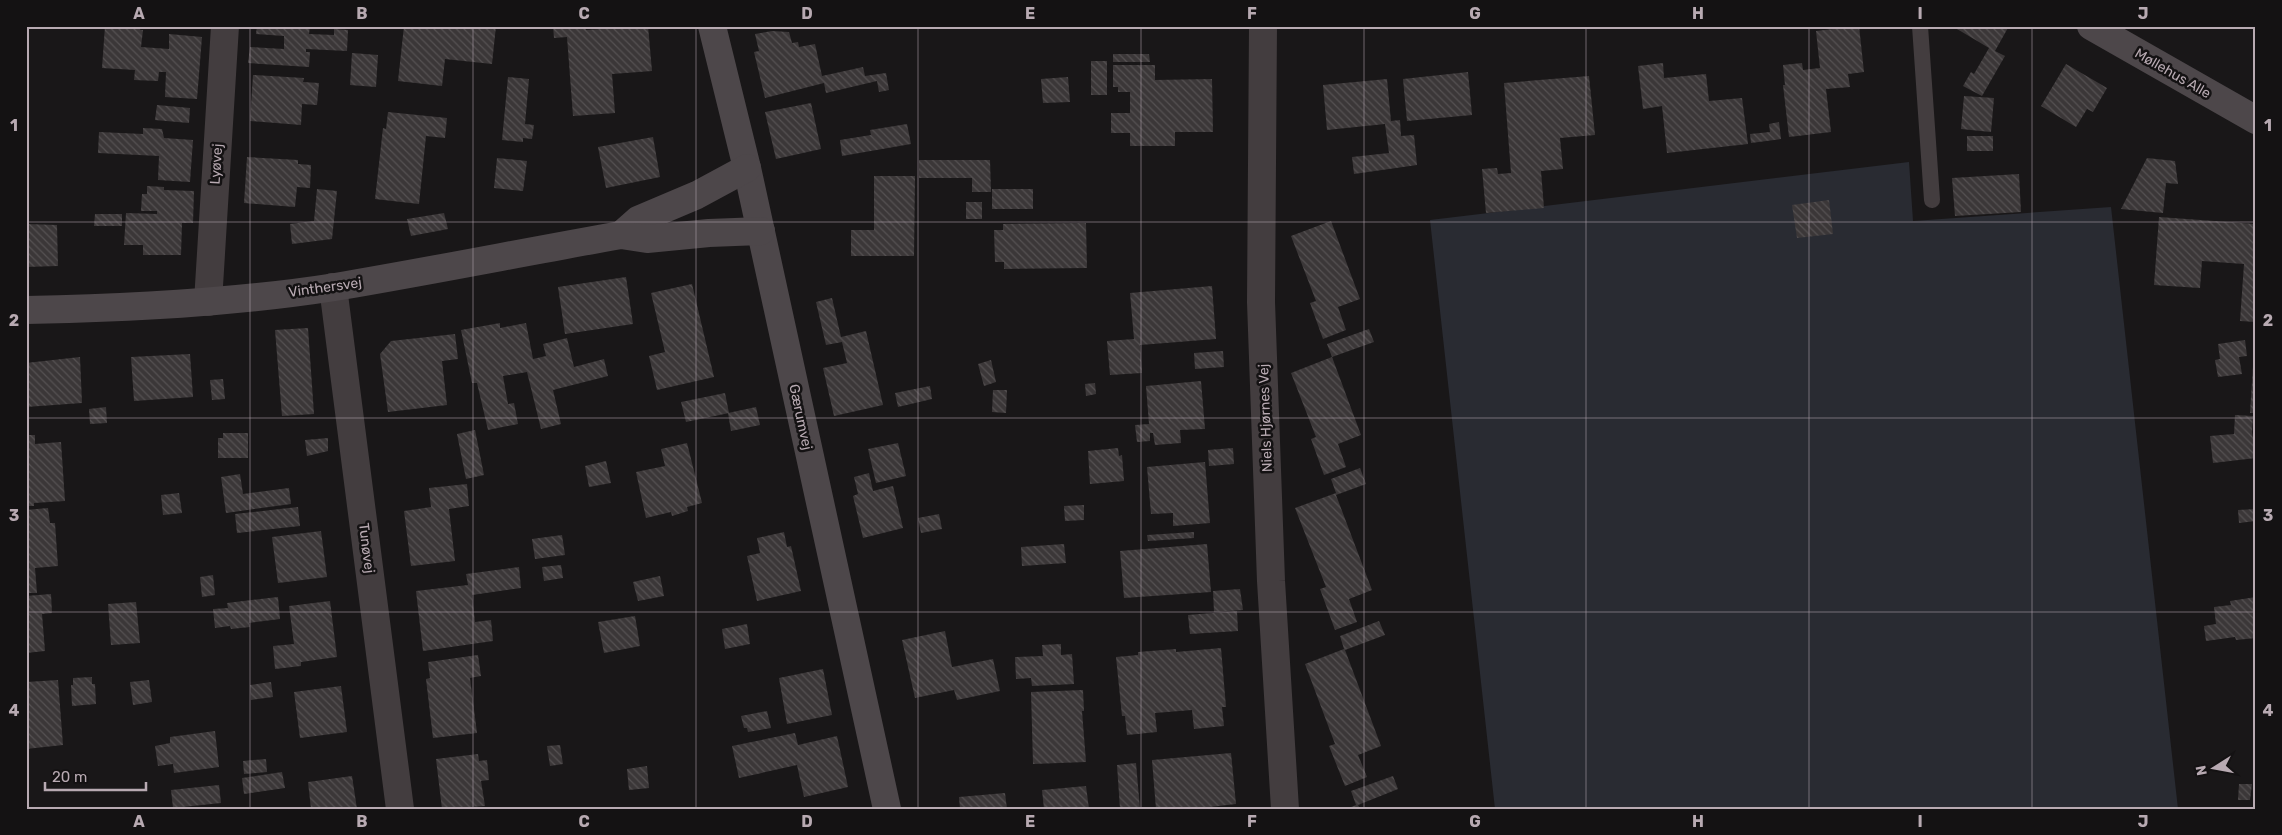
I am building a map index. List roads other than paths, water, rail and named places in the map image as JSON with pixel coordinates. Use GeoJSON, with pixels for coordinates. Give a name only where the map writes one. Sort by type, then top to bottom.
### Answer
{"type":"FeatureCollection","features":[{"type":"Feature","properties":{"kind":"street","name":"Lyøvej"},"geometry":{"type":"LineString","coordinates":[[208,302],[226,26]]}},
{"type":"Feature","properties":{"kind":"street","name":"Gærumvej"},"geometry":{"type":"LineString","coordinates":[[712,26],[747,168],[887,809]]}},
{"type":"Feature","properties":{"kind":"street","name":"Niels Hjørnes Vej"},"geometry":{"type":"LineString","coordinates":[[1263,26],[1261,312],[1271,581],[1286,809]]}},
{"type":"Feature","properties":{"kind":"street","name":"Møllehus Alle"},"geometry":{"type":"LineString","coordinates":[[2091,26],[2255,118]]}},
{"type":"Feature","properties":{"kind":"street","name":"Vinthersvej"},"geometry":{"type":"LineString","coordinates":[[621,235],[638,220],[697,195],[747,168]]}},
{"type":"Feature","properties":{"kind":"street","name":"Vinthersvej"},"geometry":{"type":"LineString","coordinates":[[26,310],[208,302],[333,287],[621,235],[647,239],[709,233],[761,231]]}},
{"type":"Feature","properties":{"kind":"street","name":"Tunøvej"},"geometry":{"type":"LineString","coordinates":[[333,287],[400,809]]}},
{"type":"Feature","properties":{"kind":"lane"},"geometry":{"type":"LineString","coordinates":[[1920,26],[1932,200]]}}]}
